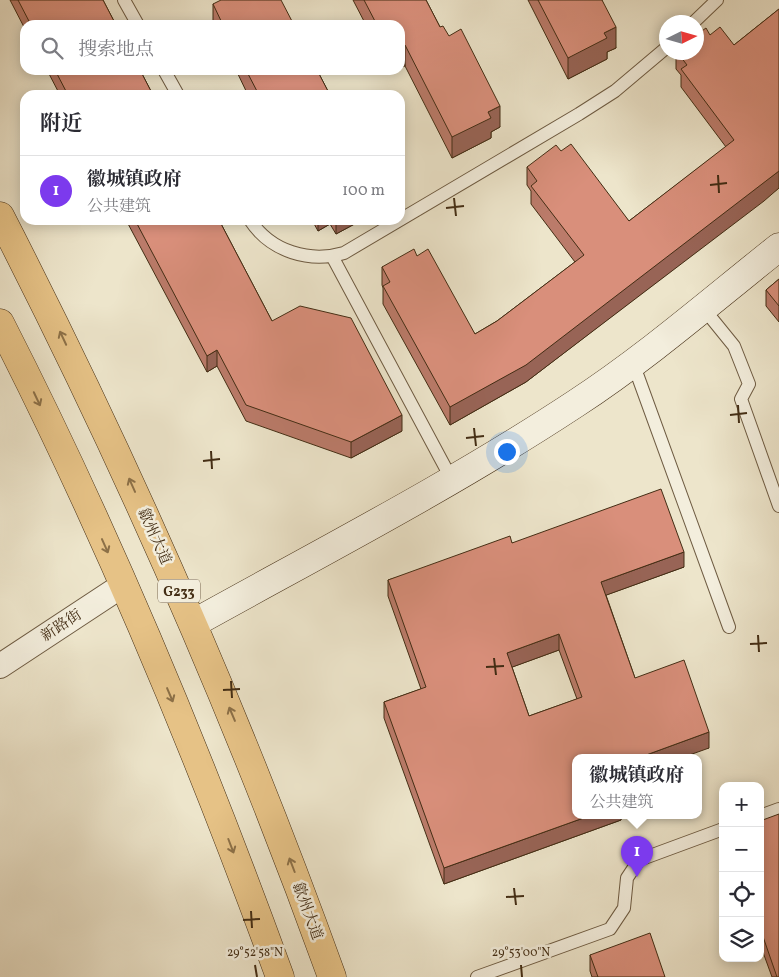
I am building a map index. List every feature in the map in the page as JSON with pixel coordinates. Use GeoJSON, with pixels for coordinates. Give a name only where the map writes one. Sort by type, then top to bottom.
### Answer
{"type":"FeatureCollection","features":[{"type":"Feature","properties":{"kind":"highway","name":"歙州大道"},"geometry":{"type":"LineString","coordinates":[[0,216],[57,326],[194,623],[247,750],[332,977]]}},
{"type":"Feature","properties":{"kind":"highway"},"geometry":{"type":"LineString","coordinates":[[0,323],[82,494],[123,585],[201,769],[280,977]]}},
{"type":"Feature","properties":{"kind":"street"},"geometry":{"type":"LineString","coordinates":[[194,623],[452,480],[568,408],[633,363],[704,309],[779,247]]}},
{"type":"Feature","properties":{"kind":"street","name":"新路街"},"geometry":{"type":"LineString","coordinates":[[0,666],[123,585]]}},
{"type":"Feature","properties":{"kind":"lane"},"geometry":{"type":"LineString","coordinates":[[124,0],[135,20]]}},
{"type":"Feature","properties":{"kind":"lane"},"geometry":{"type":"LineString","coordinates":[[701,15],[717,0]]}},
{"type":"Feature","properties":{"kind":"lane"},"geometry":{"type":"LineString","coordinates":[[405,217],[580,114],[615,91],[659,54]]}},
{"type":"Feature","properties":{"kind":"lane"},"geometry":{"type":"LineString","coordinates":[[167,75],[175,90]]}},
{"type":"Feature","properties":{"kind":"lane"},"geometry":{"type":"LineString","coordinates":[[255,225],[275,244],[288,251],[304,256],[332,256],[344,253],[392,225]]}},
{"type":"Feature","properties":{"kind":"lane"},"geometry":{"type":"LineString","coordinates":[[332,256],[452,480]]}},
{"type":"Feature","properties":{"kind":"lane"},"geometry":{"type":"LineString","coordinates":[[704,309],[734,346],[749,384],[741,399],[779,506]]}},
{"type":"Feature","properties":{"kind":"lane"},"geometry":{"type":"LineString","coordinates":[[633,363],[729,627]]}},
{"type":"Feature","properties":{"kind":"lane"},"geometry":{"type":"LineString","coordinates":[[764,815],[779,809]]}},
{"type":"Feature","properties":{"kind":"lane"},"geometry":{"type":"LineString","coordinates":[[482,976],[610,929],[624,908],[627,878],[638,860],[719,830]]}},
{"type":"Feature","properties":{"kind":"building"},"geometry":{"type":"Polygon","coordinates":[[[18,0],[103,0],[113,20],[28,20],[18,0]]]}},
{"type":"Feature","properties":{"kind":"building"},"geometry":{"type":"Polygon","coordinates":[[[221,0],[281,0],[291,20],[221,20],[213,4],[221,0]]]}},
{"type":"Feature","properties":{"kind":"building"},"geometry":{"type":"Polygon","coordinates":[[[364,0],[426,0],[440,27],[443,26],[449,36],[461,29],[500,106],[488,112],[491,118],[452,137],[405,45],[405,20],[374,20],[364,0]]]}},
{"type":"Feature","properties":{"kind":"building"},"geometry":{"type":"Polygon","coordinates":[[[538,0],[602,0],[616,27],[604,33],[607,38],[568,58],[538,0]]]}},
{"type":"Feature","properties":{"kind":"building"},"geometry":{"type":"Polygon","coordinates":[[[779,9],[779,171],[526,365],[450,407],[383,286],[390,282],[382,267],[414,249],[417,256],[428,249],[475,334],[497,321],[584,255],[531,186],[537,181],[527,167],[556,145],[561,151],[571,144],[629,221],[734,140],[681,69],[687,65],[683,60],[704,60],[704,29],[706,28],[710,35],[720,27],[734,45],[779,9]]]}},
{"type":"Feature","properties":{"kind":"building"},"geometry":{"type":"Polygon","coordinates":[[[58,75],[143,75],[150,90],[65,90],[58,75]]]}},
{"type":"Feature","properties":{"kind":"building"},"geometry":{"type":"Polygon","coordinates":[[[249,75],[320,75],[327,90],[256,90],[249,75]]]}},
{"type":"Feature","properties":{"kind":"building"},"geometry":{"type":"Polygon","coordinates":[[[138,225],[222,225],[272,321],[300,306],[351,318],[402,415],[351,442],[246,405],[217,350],[207,356],[138,225]]]}},
{"type":"Feature","properties":{"kind":"building"},"geometry":{"type":"Polygon","coordinates":[[[779,279],[779,306],[766,290],[779,279]]]}},
{"type":"Feature","properties":{"kind":"building"},"geometry":{"type":"Polygon","coordinates":[[[661,489],[684,552],[601,582],[635,678],[684,660],[709,732],[649,754],[572,754],[572,819],[581,819],[444,868],[384,702],[426,687],[388,580],[510,536],[512,543],[661,489]],[[559,634],[507,653],[529,716],[582,697],[559,634]]]}},
{"type":"Feature","properties":{"kind":"building"},"geometry":{"type":"Polygon","coordinates":[[[779,814],[779,977],[777,977],[764,940],[764,820],[779,814]]]}},
{"type":"Feature","properties":{"kind":"building"},"geometry":{"type":"Polygon","coordinates":[[[650,933],[665,977],[598,977],[590,955],[650,933]]]}},
{"type":"Feature","properties":{"kind":"place","name":"徽城镇政府"},"geometry":{"type":"Point","coordinates":[637,877]}}]}
